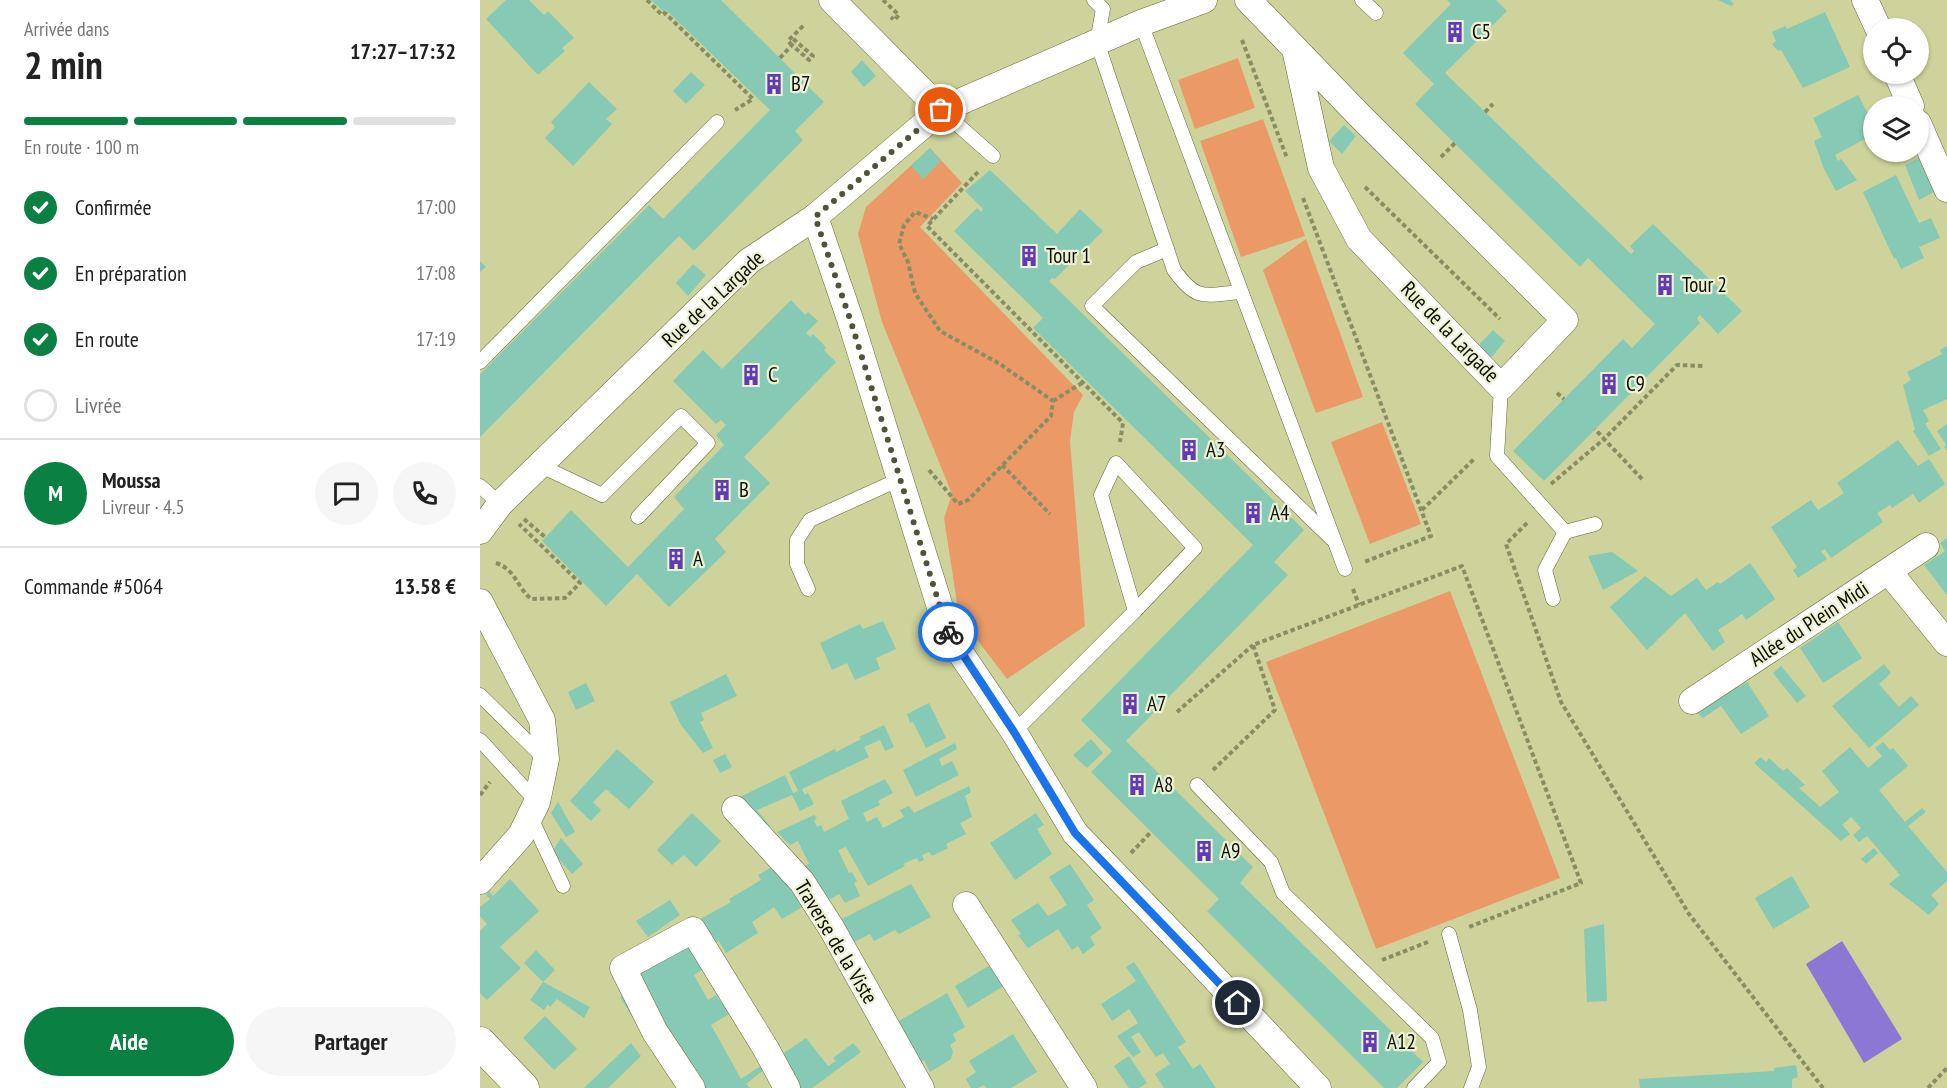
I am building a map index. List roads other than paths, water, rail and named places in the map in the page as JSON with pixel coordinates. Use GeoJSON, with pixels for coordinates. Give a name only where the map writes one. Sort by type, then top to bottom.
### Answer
{"type":"FeatureCollection","features":[{"type":"Feature","properties":{"kind":"street"},"geometry":{"type":"LineString","coordinates":[[832,0],[941,110]]}},
{"type":"Feature","properties":{"kind":"street","name":"Rue de la Largade"},"geometry":{"type":"LineString","coordinates":[[480,531],[500,504],[749,261],[815,217],[941,110],[1141,23],[1204,0]]}},
{"type":"Feature","properties":{"kind":"street","name":"Rue de la Largade"},"geometry":{"type":"LineString","coordinates":[[1248,0],[1565,320],[1501,387],[1359,239],[1321,168],[1295,49]]}},
{"type":"Feature","properties":{"kind":"street"},"geometry":{"type":"LineString","coordinates":[[1865,0],[1873,18]]}},
{"type":"Feature","properties":{"kind":"street"},"geometry":{"type":"LineString","coordinates":[[1929,148],[1947,189]]}},
{"type":"Feature","properties":{"kind":"street"},"geometry":{"type":"LineString","coordinates":[[815,217],[850,319],[949,636],[1014,732],[1075,833],[1318,1088]]}},
{"type":"Feature","properties":{"kind":"street","name":"Allée du Plein Midi"},"geometry":{"type":"LineString","coordinates":[[1692,701],[1926,546]]}},
{"type":"Feature","properties":{"kind":"street"},"geometry":{"type":"LineString","coordinates":[[1889,572],[1947,643]]}},
{"type":"Feature","properties":{"kind":"street"},"geometry":{"type":"LineString","coordinates":[[480,602],[542,720],[546,759],[534,809],[521,835],[480,881]]}},
{"type":"Feature","properties":{"kind":"street","name":"Traverse de la Viste"},"geometry":{"type":"LineString","coordinates":[[735,809],[802,882],[832,929],[921,1088]]}},
{"type":"Feature","properties":{"kind":"street"},"geometry":{"type":"LineString","coordinates":[[966,905],[1084,1088]]}},
{"type":"Feature","properties":{"kind":"street"},"geometry":{"type":"LineString","coordinates":[[692,1088],[655,1032],[623,968],[693,930],[766,1048],[787,1088]]}},
{"type":"Feature","properties":{"kind":"street"},"geometry":{"type":"LineString","coordinates":[[480,1043],[511,1084]]}},
{"type":"Feature","properties":{"kind":"lane"},"geometry":{"type":"LineString","coordinates":[[1094,0],[1104,9],[1097,42],[1174,270],[1186,288],[1203,296],[1241,292]]}},
{"type":"Feature","properties":{"kind":"lane"},"geometry":{"type":"LineString","coordinates":[[1362,0],[1376,13]]}},
{"type":"Feature","properties":{"kind":"lane"},"geometry":{"type":"LineString","coordinates":[[1141,23],[1345,570]]}},
{"type":"Feature","properties":{"kind":"lane"},"geometry":{"type":"LineString","coordinates":[[941,110],[993,156]]}},
{"type":"Feature","properties":{"kind":"lane"},"geometry":{"type":"LineString","coordinates":[[480,362],[717,122]]}},
{"type":"Feature","properties":{"kind":"lane"},"geometry":{"type":"LineString","coordinates":[[1167,249],[1136,262],[1092,306],[1335,542]]}},
{"type":"Feature","properties":{"kind":"lane"},"geometry":{"type":"LineString","coordinates":[[1501,387],[1497,456],[1565,532]]}},
{"type":"Feature","properties":{"kind":"lane"},"geometry":{"type":"LineString","coordinates":[[539,465],[602,495],[681,417],[708,443],[638,516]]}},
{"type":"Feature","properties":{"kind":"lane"},"geometry":{"type":"LineString","coordinates":[[1014,732],[1135,611],[1195,548],[1116,463],[1101,495],[1135,611]]}},
{"type":"Feature","properties":{"kind":"lane"},"geometry":{"type":"LineString","coordinates":[[808,589],[797,564],[797,540],[810,520],[900,479]]}},
{"type":"Feature","properties":{"kind":"lane"},"geometry":{"type":"LineString","coordinates":[[480,486],[500,504]]}},
{"type":"Feature","properties":{"kind":"lane"},"geometry":{"type":"LineString","coordinates":[[1553,599],[1545,570],[1565,532],[1595,524]]}},
{"type":"Feature","properties":{"kind":"lane"},"geometry":{"type":"LineString","coordinates":[[480,695],[546,759]]}},
{"type":"Feature","properties":{"kind":"lane"},"geometry":{"type":"LineString","coordinates":[[480,740],[534,809],[563,886]]}},
{"type":"Feature","properties":{"kind":"lane"},"geometry":{"type":"LineString","coordinates":[[1197,785],[1271,862],[1283,893],[1432,1038],[1439,1062],[1414,1088]]}},
{"type":"Feature","properties":{"kind":"lane"},"geometry":{"type":"LineString","coordinates":[[1449,934],[1470,1010],[1479,1066],[1471,1088]]}},
{"type":"Feature","properties":{"kind":"place","name":"C5"},"geometry":{"type":"Point","coordinates":[1455,32]}},
{"type":"Feature","properties":{"kind":"place","name":"B7"},"geometry":{"type":"Point","coordinates":[774,84]}},
{"type":"Feature","properties":{"kind":"place","name":"Tour 1"},"geometry":{"type":"Point","coordinates":[1029,256]}},
{"type":"Feature","properties":{"kind":"place","name":"Tour 2"},"geometry":{"type":"Point","coordinates":[1665,285]}},
{"type":"Feature","properties":{"kind":"place","name":"C"},"geometry":{"type":"Point","coordinates":[751,375]}},
{"type":"Feature","properties":{"kind":"place","name":"C9"},"geometry":{"type":"Point","coordinates":[1609,384]}},
{"type":"Feature","properties":{"kind":"place","name":"A3"},"geometry":{"type":"Point","coordinates":[1189,450]}},
{"type":"Feature","properties":{"kind":"place","name":"B"},"geometry":{"type":"Point","coordinates":[722,490]}},
{"type":"Feature","properties":{"kind":"place","name":"A4"},"geometry":{"type":"Point","coordinates":[1253,513]}},
{"type":"Feature","properties":{"kind":"place","name":"A"},"geometry":{"type":"Point","coordinates":[676,559]}},
{"type":"Feature","properties":{"kind":"place","name":"A7"},"geometry":{"type":"Point","coordinates":[1130,704]}},
{"type":"Feature","properties":{"kind":"place","name":"A8"},"geometry":{"type":"Point","coordinates":[1137,785]}},
{"type":"Feature","properties":{"kind":"place","name":"A9"},"geometry":{"type":"Point","coordinates":[1204,851]}},
{"type":"Feature","properties":{"kind":"place","name":"A12"},"geometry":{"type":"Point","coordinates":[1370,1042]}}]}
